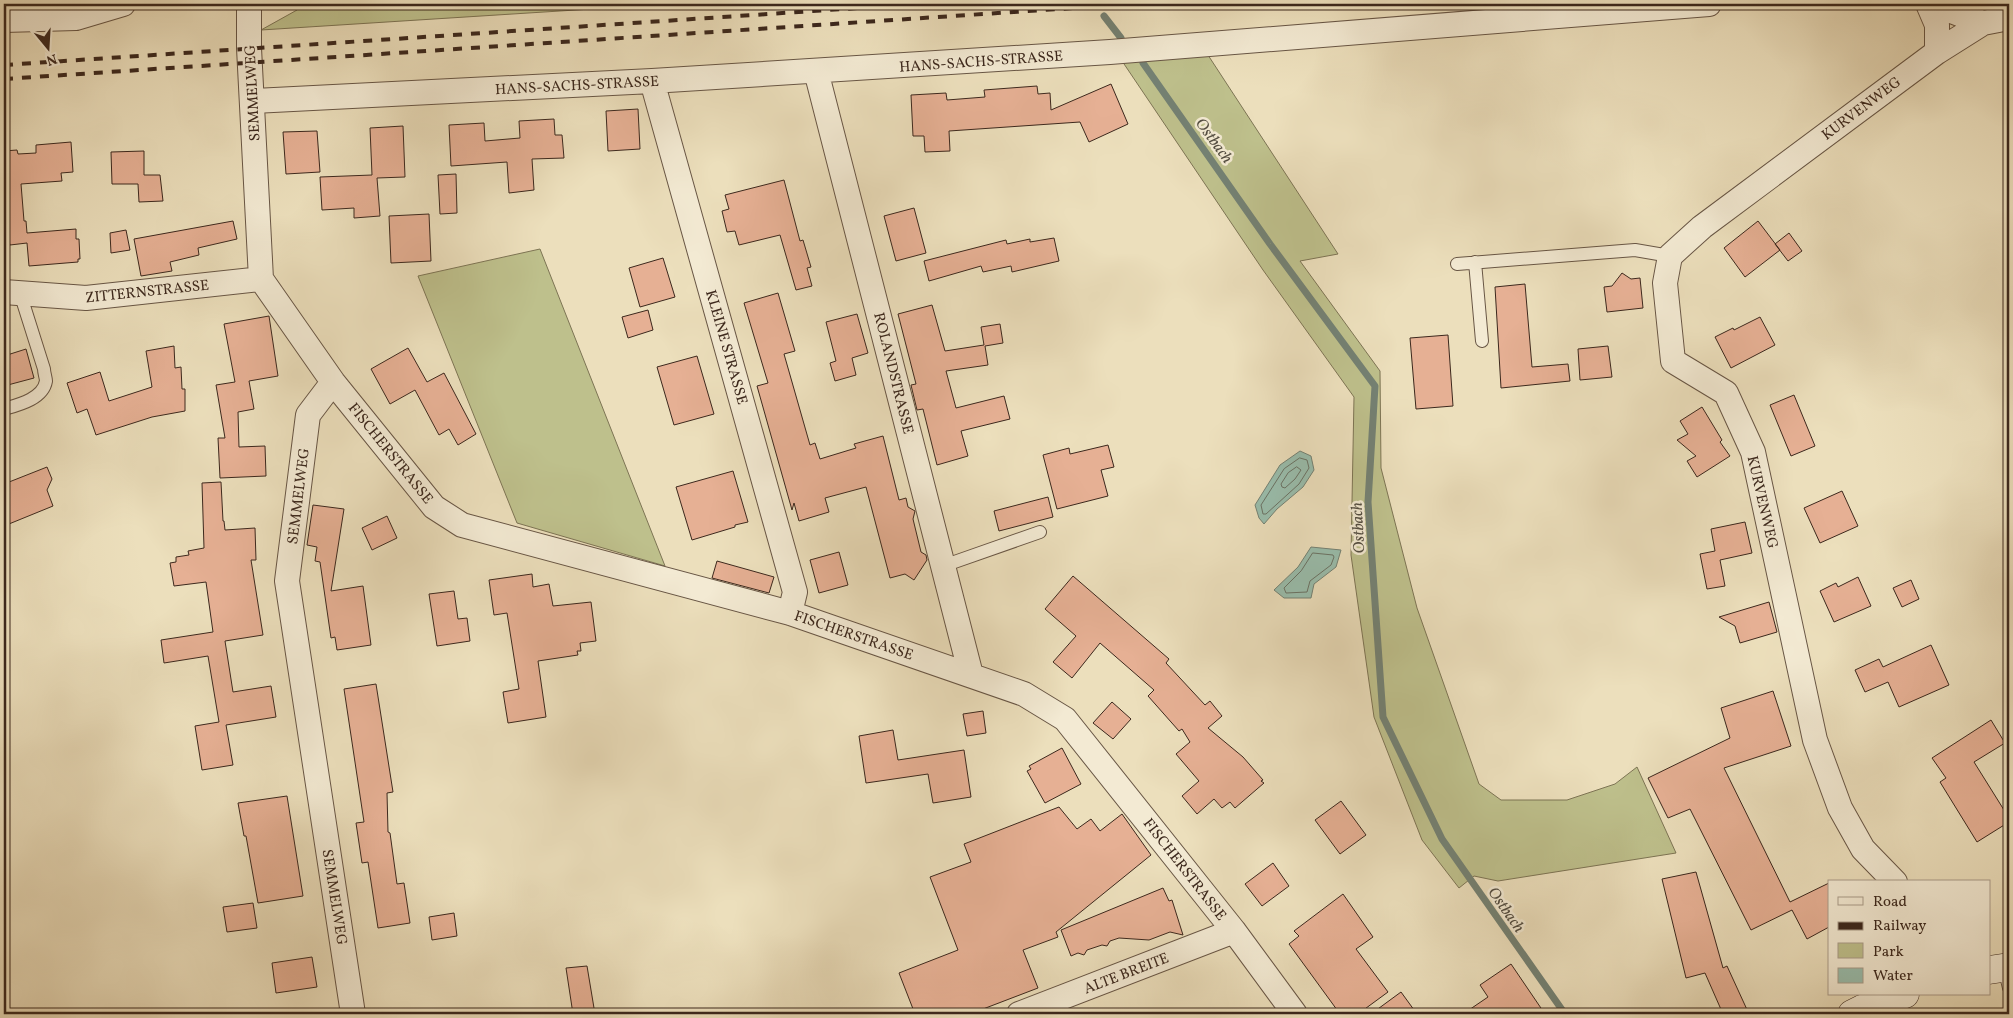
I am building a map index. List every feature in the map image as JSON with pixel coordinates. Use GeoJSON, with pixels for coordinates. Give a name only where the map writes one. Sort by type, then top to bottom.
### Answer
{"type":"FeatureCollection","features":[{"type":"Feature","properties":{"kind":"main road"},"geometry":{"type":"LineString","coordinates":[[1852,1014],[1900,996]]}},
{"type":"Feature","properties":{"kind":"street"},"geometry":{"type":"LineString","coordinates":[[4,20],[76,18],[123,4]]}},
{"type":"Feature","properties":{"kind":"street","name":"SEMMELWEG"},"geometry":{"type":"LineString","coordinates":[[249,4],[249,48],[261,279]]}},
{"type":"Feature","properties":{"kind":"street","name":"HANS-SACHS-STRASSE"},"geometry":{"type":"LineString","coordinates":[[252,101],[652,81],[1110,52],[1709,4]]}},
{"type":"Feature","properties":{"kind":"street"},"geometry":{"type":"LineString","coordinates":[[1928,4],[1937,25],[1937,52]]}},
{"type":"Feature","properties":{"kind":"street"},"geometry":{"type":"LineString","coordinates":[[1933,4],[1983,23],[2009,18]]}},
{"type":"Feature","properties":{"kind":"street","name":"KURVENWEG"},"geometry":{"type":"LineString","coordinates":[[1894,880],[1863,848],[1840,808],[1815,740],[1753,452],[1726,393],[1673,361],[1665,283],[1670,256],[1702,226],[1937,52],[1983,23]]}},
{"type":"Feature","properties":{"kind":"street","name":"ROLANDSTRASSE"},"geometry":{"type":"LineString","coordinates":[[816,71],[971,675]]}},
{"type":"Feature","properties":{"kind":"street","name":"KLEINE STRASSE"},"geometry":{"type":"LineString","coordinates":[[652,81],[796,592],[790,613]]}},
{"type":"Feature","properties":{"kind":"street"},"geometry":{"type":"LineString","coordinates":[[261,279],[333,382]]}},
{"type":"Feature","properties":{"kind":"street","name":"ZITTERNSTRASSE"},"geometry":{"type":"LineString","coordinates":[[12,292],[86,298],[261,279]]}},
{"type":"Feature","properties":{"kind":"street","name":"SEMMELWEG"},"geometry":{"type":"LineString","coordinates":[[333,382],[308,415],[287,581],[353,1014]]}},
{"type":"Feature","properties":{"kind":"street","name":"FISCHERSTRASSE"},"geometry":{"type":"LineString","coordinates":[[333,382],[434,507],[462,525],[790,613],[1024,694],[1065,718],[1234,931],[1294,1014]]}},
{"type":"Feature","properties":{"kind":"street","name":"ALTE BREITE"},"geometry":{"type":"LineString","coordinates":[[1019,1014],[1234,931]]}},
{"type":"Feature","properties":{"kind":"lane"},"geometry":{"type":"LineString","coordinates":[[1457,264],[1635,250],[1670,256]]}},
{"type":"Feature","properties":{"kind":"lane"},"geometry":{"type":"LineString","coordinates":[[1475,262],[1482,341]]}},
{"type":"Feature","properties":{"kind":"lane"},"geometry":{"type":"LineString","coordinates":[[4,409],[27,402],[40,392],[46,382],[44,370],[12,292]]}},
{"type":"Feature","properties":{"kind":"lane"},"geometry":{"type":"LineString","coordinates":[[943,566],[1040,532]]}},
{"type":"Feature","properties":{"kind":"green space"},"geometry":{"type":"Polygon","coordinates":[[[298,4],[365,4],[379,8],[433,4],[670,4],[261,30],[297,10],[298,4]]]}},
{"type":"Feature","properties":{"kind":"green space"},"geometry":{"type":"Polygon","coordinates":[[[1206,52],[1338,254],[1300,261],[1380,371],[1381,468],[1417,608],[1479,784],[1501,800],[1567,800],[1615,784],[1637,767],[1676,853],[1498,881],[1474,876],[1459,888],[1422,840],[1374,717],[1351,555],[1354,397],[1263,270],[1120,58],[1206,52]]]}},
{"type":"Feature","properties":{"kind":"green space"},"geometry":{"type":"Polygon","coordinates":[[[540,249],[665,566],[517,523],[418,276],[540,249]]]}},
{"type":"Feature","properties":{"kind":"water"},"geometry":{"type":"Polygon","coordinates":[[[1300,451],[1311,456],[1314,470],[1303,487],[1277,509],[1264,524],[1259,518],[1255,505],[1280,465],[1300,451]]]}},
{"type":"Feature","properties":{"kind":"water"},"geometry":{"type":"Polygon","coordinates":[[[1311,547],[1341,550],[1336,567],[1314,584],[1311,598],[1284,598],[1274,590],[1298,567],[1311,547]]]}},
{"type":"Feature","properties":{"kind":"building"},"geometry":{"type":"Polygon","coordinates":[[[1111,84],[1128,124],[1089,142],[1080,122],[949,131],[950,151],[925,152],[924,136],[913,136],[911,95],[946,93],[947,100],[985,97],[984,90],[1037,86],[1038,94],[1050,93],[1051,110],[1111,84]]]}},
{"type":"Feature","properties":{"kind":"building"},"geometry":{"type":"Polygon","coordinates":[[[638,109],[640,149],[608,151],[606,111],[638,109]]]}},
{"type":"Feature","properties":{"kind":"building"},"geometry":{"type":"Polygon","coordinates":[[[554,119],[555,135],[562,135],[564,158],[532,159],[534,190],[509,193],[507,162],[451,166],[449,125],[484,123],[485,141],[520,138],[519,121],[554,119]]]}},
{"type":"Feature","properties":{"kind":"building"},"geometry":{"type":"Polygon","coordinates":[[[403,126],[405,177],[377,178],[380,216],[354,218],[354,208],[322,210],[320,177],[372,175],[370,128],[403,126]]]}},
{"type":"Feature","properties":{"kind":"building"},"geometry":{"type":"Polygon","coordinates":[[[317,131],[320,172],[286,174],[283,132],[317,131]]]}},
{"type":"Feature","properties":{"kind":"building"},"geometry":{"type":"Polygon","coordinates":[[[71,142],[73,172],[61,173],[62,181],[21,184],[24,221],[26,221],[27,233],[76,229],[76,239],[79,239],[80,259],[78,259],[78,262],[29,266],[27,243],[10,245],[4,224],[4,151],[17,150],[18,154],[36,153],[36,145],[71,142]]]}},
{"type":"Feature","properties":{"kind":"building"},"geometry":{"type":"Polygon","coordinates":[[[144,151],[144,175],[160,175],[163,201],[139,202],[138,184],[112,184],[111,152],[144,151]]]}},
{"type":"Feature","properties":{"kind":"building"},"geometry":{"type":"Polygon","coordinates":[[[456,174],[457,213],[440,214],[438,175],[456,174]]]}},
{"type":"Feature","properties":{"kind":"building"},"geometry":{"type":"Polygon","coordinates":[[[784,180],[800,241],[803,240],[811,267],[807,268],[812,286],[796,290],[780,235],[739,245],[735,231],[727,232],[722,211],[729,209],[725,195],[784,180]]]}},
{"type":"Feature","properties":{"kind":"building"},"geometry":{"type":"Polygon","coordinates":[[[914,208],[926,253],[896,261],[884,216],[914,208]]]}},
{"type":"Feature","properties":{"kind":"building"},"geometry":{"type":"Polygon","coordinates":[[[429,214],[431,261],[391,263],[389,216],[429,214]]]}},
{"type":"Feature","properties":{"kind":"building"},"geometry":{"type":"Polygon","coordinates":[[[233,221],[237,239],[198,248],[199,255],[170,262],[172,271],[141,276],[134,239],[233,221]]]}},
{"type":"Feature","properties":{"kind":"building"},"geometry":{"type":"Polygon","coordinates":[[[1758,221],[1780,250],[1745,277],[1724,248],[1758,221]]]}},
{"type":"Feature","properties":{"kind":"building"},"geometry":{"type":"Polygon","coordinates":[[[126,230],[130,250],[111,253],[110,233],[126,230]]]}},
{"type":"Feature","properties":{"kind":"building"},"geometry":{"type":"Polygon","coordinates":[[[1789,233],[1802,251],[1788,261],[1775,244],[1789,233]]]}},
{"type":"Feature","properties":{"kind":"building"},"geometry":{"type":"Polygon","coordinates":[[[1054,238],[1059,261],[1012,272],[1011,266],[983,272],[981,266],[929,281],[924,261],[1006,240],[1007,244],[1030,239],[1030,242],[1054,238]]]}},
{"type":"Feature","properties":{"kind":"building"},"geometry":{"type":"Polygon","coordinates":[[[663,258],[675,297],[640,307],[629,268],[663,258]]]}},
{"type":"Feature","properties":{"kind":"building"},"geometry":{"type":"Polygon","coordinates":[[[1622,273],[1631,279],[1640,278],[1643,308],[1607,312],[1604,287],[1612,286],[1622,273]]]}},
{"type":"Feature","properties":{"kind":"building"},"geometry":{"type":"Polygon","coordinates":[[[1525,284],[1532,367],[1568,364],[1570,381],[1501,388],[1495,287],[1525,284]]]}},
{"type":"Feature","properties":{"kind":"building"},"geometry":{"type":"Polygon","coordinates":[[[778,293],[795,351],[784,354],[810,445],[815,443],[820,459],[856,448],[854,444],[883,436],[899,500],[906,498],[908,507],[915,511],[913,519],[921,552],[926,555],[927,560],[914,580],[905,574],[890,578],[866,487],[825,498],[829,512],[799,521],[794,503],[792,510],[757,386],[768,383],[744,303],[778,293]]]}},
{"type":"Feature","properties":{"kind":"building"},"geometry":{"type":"Polygon","coordinates":[[[932,305],[945,351],[984,345],[981,327],[1000,324],[1003,343],[985,346],[988,365],[946,371],[956,408],[1004,396],[1010,419],[961,431],[968,456],[937,465],[923,409],[917,410],[911,385],[916,384],[898,314],[932,305]]]}},
{"type":"Feature","properties":{"kind":"building"},"geometry":{"type":"Polygon","coordinates":[[[648,310],[653,330],[628,338],[622,317],[648,310]]]}},
{"type":"Feature","properties":{"kind":"building"},"geometry":{"type":"Polygon","coordinates":[[[857,314],[868,353],[852,358],[856,375],[835,381],[830,363],[836,361],[826,322],[857,314]]]}},
{"type":"Feature","properties":{"kind":"building"},"geometry":{"type":"Polygon","coordinates":[[[269,316],[278,376],[249,381],[254,409],[238,412],[239,447],[265,446],[266,476],[220,478],[218,438],[225,438],[216,385],[235,382],[224,324],[269,316]]]}},
{"type":"Feature","properties":{"kind":"building"},"geometry":{"type":"Polygon","coordinates":[[[1760,317],[1775,345],[1731,368],[1715,337],[1760,317]]]}},
{"type":"Feature","properties":{"kind":"building"},"geometry":{"type":"Polygon","coordinates":[[[1448,335],[1453,406],[1416,409],[1410,338],[1448,335]]]}},
{"type":"Feature","properties":{"kind":"building"},"geometry":{"type":"Polygon","coordinates":[[[174,346],[175,368],[181,367],[182,389],[185,389],[185,411],[152,417],[96,435],[87,409],[77,413],[67,383],[100,372],[109,401],[152,387],[146,351],[174,346]]]}},
{"type":"Feature","properties":{"kind":"building"},"geometry":{"type":"Polygon","coordinates":[[[1608,346],[1612,377],[1580,380],[1578,349],[1608,346]]]}},
{"type":"Feature","properties":{"kind":"building"},"geometry":{"type":"Polygon","coordinates":[[[408,348],[427,382],[444,373],[476,434],[458,445],[449,429],[439,435],[415,390],[390,404],[371,369],[408,348]]]}},
{"type":"Feature","properties":{"kind":"building"},"geometry":{"type":"Polygon","coordinates":[[[26,349],[34,378],[4,386],[4,356],[26,349]]]}},
{"type":"Feature","properties":{"kind":"building"},"geometry":{"type":"Polygon","coordinates":[[[697,356],[714,414],[674,425],[657,367],[697,356]]]}},
{"type":"Feature","properties":{"kind":"building"},"geometry":{"type":"Polygon","coordinates":[[[1794,395],[1815,446],[1791,456],[1770,405],[1794,395]]]}},
{"type":"Feature","properties":{"kind":"building"},"geometry":{"type":"Polygon","coordinates":[[[1702,407],[1722,440],[1720,442],[1730,456],[1697,477],[1687,461],[1696,456],[1677,440],[1688,434],[1680,421],[1702,407]]]}},
{"type":"Feature","properties":{"kind":"building"},"geometry":{"type":"Polygon","coordinates":[[[1108,445],[1114,467],[1101,470],[1108,496],[1057,509],[1043,455],[1069,448],[1070,454],[1108,445]]]}},
{"type":"Feature","properties":{"kind":"building"},"geometry":{"type":"Polygon","coordinates":[[[47,467],[52,479],[47,490],[53,506],[4,526],[4,484],[47,467]]]}},
{"type":"Feature","properties":{"kind":"building"},"geometry":{"type":"Polygon","coordinates":[[[733,471],[748,522],[692,540],[676,487],[733,471]]]}},
{"type":"Feature","properties":{"kind":"building"},"geometry":{"type":"Polygon","coordinates":[[[221,482],[225,530],[255,528],[256,560],[251,560],[263,635],[225,641],[233,692],[271,686],[276,717],[226,725],[233,765],[202,770],[195,726],[219,722],[208,656],[164,663],[161,640],[213,632],[206,582],[174,586],[170,563],[176,562],[176,557],[189,555],[188,551],[204,548],[202,483],[221,482]]]}},
{"type":"Feature","properties":{"kind":"building"},"geometry":{"type":"Polygon","coordinates":[[[1842,491],[1858,526],[1820,543],[1804,508],[1842,491]]]}},
{"type":"Feature","properties":{"kind":"building"},"geometry":{"type":"Polygon","coordinates":[[[1048,497],[1053,517],[999,531],[994,511],[1048,497]]]}},
{"type":"Feature","properties":{"kind":"building"},"geometry":{"type":"Polygon","coordinates":[[[313,505],[344,509],[331,591],[363,586],[371,645],[337,650],[335,637],[331,638],[320,562],[315,561],[317,547],[307,545],[313,505]]]}},
{"type":"Feature","properties":{"kind":"building"},"geometry":{"type":"Polygon","coordinates":[[[387,516],[397,538],[372,550],[362,528],[387,516]]]}},
{"type":"Feature","properties":{"kind":"building"},"geometry":{"type":"Polygon","coordinates":[[[1745,522],[1752,553],[1720,560],[1725,586],[1707,589],[1700,554],[1715,551],[1711,529],[1745,522]]]}},
{"type":"Feature","properties":{"kind":"building"},"geometry":{"type":"Polygon","coordinates":[[[839,552],[848,585],[819,593],[810,560],[839,552]]]}},
{"type":"Feature","properties":{"kind":"building"},"geometry":{"type":"Polygon","coordinates":[[[717,561],[774,577],[769,593],[712,578],[717,561]]]}},
{"type":"Feature","properties":{"kind":"building"},"geometry":{"type":"Polygon","coordinates":[[[532,574],[533,587],[549,584],[553,606],[591,602],[596,641],[580,643],[581,651],[577,651],[578,655],[538,661],[546,717],[508,723],[503,692],[519,689],[507,613],[494,615],[489,580],[532,574]]]}},
{"type":"Feature","properties":{"kind":"building"},"geometry":{"type":"Polygon","coordinates":[[[1073,576],[1169,659],[1166,663],[1205,705],[1210,701],[1222,716],[1208,728],[1243,757],[1264,783],[1235,808],[1230,802],[1222,808],[1214,799],[1197,814],[1182,796],[1199,781],[1176,754],[1190,742],[1182,729],[1179,731],[1148,696],[1154,690],[1100,643],[1072,678],[1053,662],[1076,636],[1045,609],[1073,576]]]}},
{"type":"Feature","properties":{"kind":"building"},"geometry":{"type":"Polygon","coordinates":[[[1858,577],[1871,606],[1834,622],[1820,591],[1836,583],[1838,587],[1858,577]]]}},
{"type":"Feature","properties":{"kind":"building"},"geometry":{"type":"Polygon","coordinates":[[[1911,580],[1919,599],[1902,607],[1893,588],[1911,580]]]}},
{"type":"Feature","properties":{"kind":"building"},"geometry":{"type":"Polygon","coordinates":[[[454,591],[458,619],[467,618],[470,641],[437,646],[429,594],[454,591]]]}},
{"type":"Feature","properties":{"kind":"building"},"geometry":{"type":"Polygon","coordinates":[[[1769,602],[1777,632],[1740,643],[1735,626],[1719,617],[1769,602]]]}},
{"type":"Feature","properties":{"kind":"building"},"geometry":{"type":"Polygon","coordinates":[[[1931,645],[1949,685],[1899,707],[1888,682],[1865,692],[1855,670],[1879,659],[1883,667],[1931,645]]]}},
{"type":"Feature","properties":{"kind":"building"},"geometry":{"type":"Polygon","coordinates":[[[376,684],[393,792],[387,793],[388,832],[390,833],[397,884],[404,883],[410,923],[378,928],[368,862],[362,863],[356,823],[364,822],[344,689],[376,684]]]}},
{"type":"Feature","properties":{"kind":"building"},"geometry":{"type":"Polygon","coordinates":[[[1773,691],[1791,746],[1724,768],[1790,902],[1828,883],[1828,928],[1807,939],[1792,910],[1751,930],[1690,809],[1668,818],[1648,778],[1730,738],[1721,708],[1773,691]]]}},
{"type":"Feature","properties":{"kind":"building"},"geometry":{"type":"Polygon","coordinates":[[[1112,702],[1131,719],[1113,739],[1093,723],[1112,702]]]}},
{"type":"Feature","properties":{"kind":"building"},"geometry":{"type":"Polygon","coordinates":[[[983,711],[986,733],[967,736],[963,714],[983,711]]]}},
{"type":"Feature","properties":{"kind":"building"},"geometry":{"type":"Polygon","coordinates":[[[1991,720],[2005,743],[1974,762],[2009,818],[2009,822],[1977,842],[1940,782],[1946,778],[1932,758],[1991,720]]]}},
{"type":"Feature","properties":{"kind":"building"},"geometry":{"type":"Polygon","coordinates":[[[893,730],[898,760],[964,750],[971,797],[933,803],[928,774],[866,783],[859,736],[893,730]]]}},
{"type":"Feature","properties":{"kind":"building"},"geometry":{"type":"Polygon","coordinates":[[[1062,748],[1081,784],[1045,803],[1027,771],[1031,769],[1029,766],[1062,748]]]}},
{"type":"Feature","properties":{"kind":"building"},"geometry":{"type":"Polygon","coordinates":[[[287,796],[303,896],[258,903],[238,803],[287,796]]]}},
{"type":"Feature","properties":{"kind":"building"},"geometry":{"type":"Polygon","coordinates":[[[1341,801],[1366,835],[1340,854],[1315,820],[1341,801]]]}},
{"type":"Feature","properties":{"kind":"building"},"geometry":{"type":"Polygon","coordinates":[[[1059,807],[1077,829],[1091,819],[1100,831],[1122,814],[1151,855],[1056,932],[1058,937],[1023,950],[1038,988],[970,1014],[915,1014],[899,973],[958,950],[930,877],[971,862],[964,844],[1059,807]]]}},
{"type":"Feature","properties":{"kind":"building"},"geometry":{"type":"Polygon","coordinates":[[[1273,863],[1289,886],[1262,906],[1245,884],[1273,863]]]}},
{"type":"Feature","properties":{"kind":"building"},"geometry":{"type":"Polygon","coordinates":[[[1696,872],[1723,968],[1727,966],[1749,1014],[1723,1014],[1705,973],[1686,978],[1662,879],[1696,872]]]}},
{"type":"Feature","properties":{"kind":"building"},"geometry":{"type":"Polygon","coordinates":[[[1163,888],[1169,901],[1172,900],[1183,935],[1170,932],[1149,940],[1119,938],[1110,941],[1107,946],[1102,945],[1087,950],[1084,955],[1078,953],[1071,956],[1061,930],[1163,888]]]}},
{"type":"Feature","properties":{"kind":"building"},"geometry":{"type":"Polygon","coordinates":[[[1343,894],[1373,937],[1356,949],[1388,992],[1358,1014],[1340,1014],[1289,944],[1299,936],[1294,931],[1343,894]]]}},
{"type":"Feature","properties":{"kind":"building"},"geometry":{"type":"Polygon","coordinates":[[[253,903],[257,928],[227,932],[223,907],[253,903]]]}},
{"type":"Feature","properties":{"kind":"building"},"geometry":{"type":"Polygon","coordinates":[[[454,913],[457,936],[432,940],[429,917],[454,913]]]}},
{"type":"Feature","properties":{"kind":"building"},"geometry":{"type":"Polygon","coordinates":[[[312,957],[317,987],[276,993],[272,963],[312,957]]]}},
{"type":"Feature","properties":{"kind":"building"},"geometry":{"type":"Polygon","coordinates":[[[1511,964],[1545,1014],[1463,1014],[1488,997],[1480,985],[1511,964]]]}},
{"type":"Feature","properties":{"kind":"building"},"geometry":{"type":"Polygon","coordinates":[[[587,966],[595,1014],[573,1014],[566,968],[587,966]]]}},
{"type":"Feature","properties":{"kind":"building"},"geometry":{"type":"Polygon","coordinates":[[[1401,992],[1417,1014],[1371,1014],[1401,992]]]}},
{"type":"Feature","properties":{"kind":"waterway","name":"Ostbach"},"geometry":{"type":"LineString","coordinates":[[1104,16],[1121,38]]}},
{"type":"Feature","properties":{"kind":"waterway","name":"Ostbach"},"geometry":{"type":"LineString","coordinates":[[1143,63],[1270,244],[1375,386],[1368,502],[1383,717],[1442,839],[1565,1014]]}},
{"type":"Feature","properties":{"kind":"railway"},"geometry":{"type":"LineString","coordinates":[[4,65],[918,4]]}},
{"type":"Feature","properties":{"kind":"railway"},"geometry":{"type":"LineString","coordinates":[[4,79],[1134,4]]}}]}
